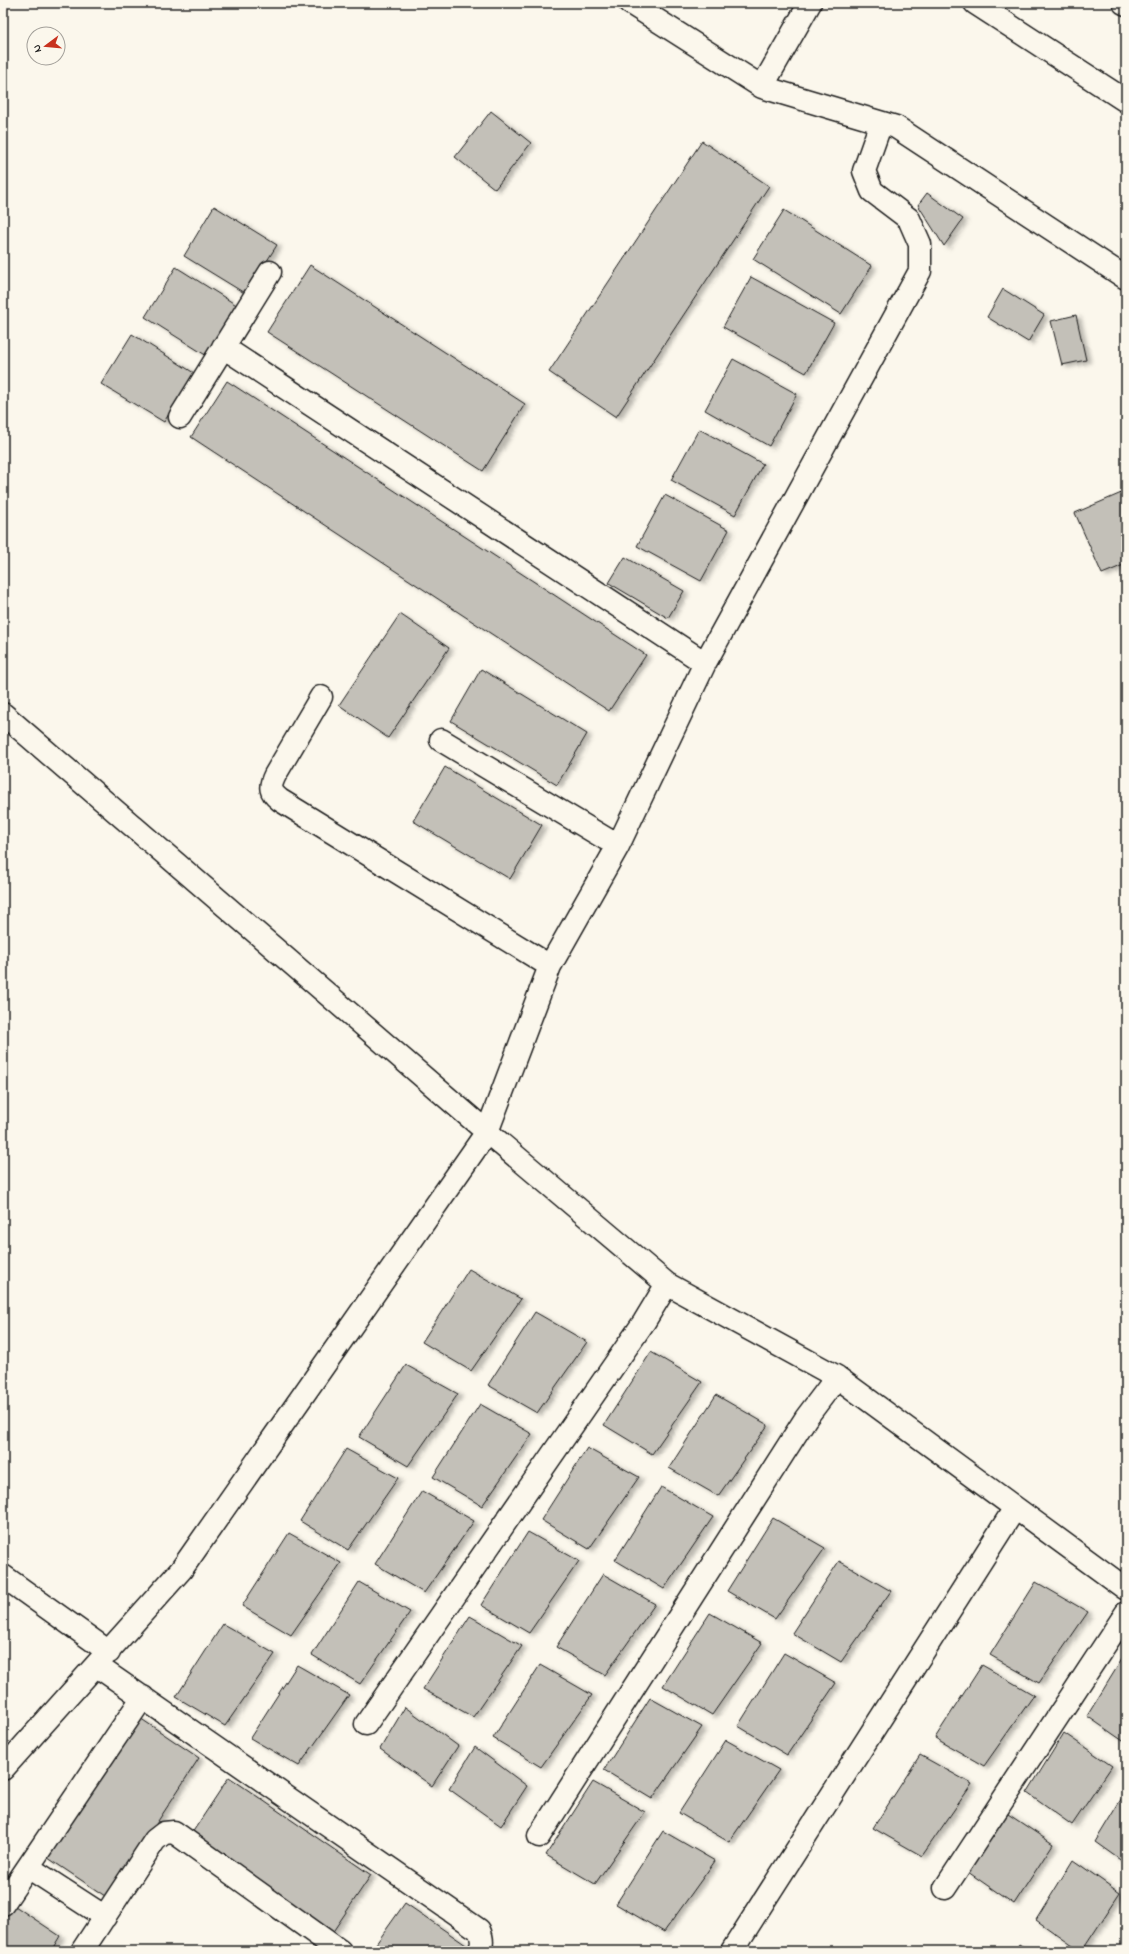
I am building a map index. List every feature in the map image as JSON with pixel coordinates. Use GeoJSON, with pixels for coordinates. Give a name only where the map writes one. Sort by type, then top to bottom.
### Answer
{"type":"FeatureCollection","features":[{"type":"Feature","properties":{"kind":"street"},"geometry":{"type":"LineString","coordinates":[[630,3],[762,87],[896,127],[1126,278]]}},
{"type":"Feature","properties":{"kind":"street"},"geometry":{"type":"LineString","coordinates":[[762,87],[810,3]]}},
{"type":"Feature","properties":{"kind":"street"},"geometry":{"type":"LineString","coordinates":[[975,3],[1126,101]]}},
{"type":"Feature","properties":{"kind":"street"},"geometry":{"type":"LineString","coordinates":[[3,1769],[181,1570],[486,1132],[550,966],[618,846],[705,663],[920,271],[920,244],[909,219],[872,191],[864,171],[881,123]]}},
{"type":"Feature","properties":{"kind":"street"},"geometry":{"type":"LineString","coordinates":[[180,416],[270,272]]}},
{"type":"Feature","properties":{"kind":"street"},"geometry":{"type":"LineString","coordinates":[[223,347],[705,663]]}},
{"type":"Feature","properties":{"kind":"street"},"geometry":{"type":"LineString","coordinates":[[322,697],[275,776],[270,786],[272,794],[550,966]]}},
{"type":"Feature","properties":{"kind":"street"},"geometry":{"type":"LineString","coordinates":[[3,714],[486,1132],[667,1284],[837,1377],[1126,1589]]}},
{"type":"Feature","properties":{"kind":"street"},"geometry":{"type":"LineString","coordinates":[[441,740],[618,846]]}},
{"type":"Feature","properties":{"kind":"street"},"geometry":{"type":"LineString","coordinates":[[366,1724],[639,1329],[667,1284]]}},
{"type":"Feature","properties":{"kind":"street"},"geometry":{"type":"LineString","coordinates":[[539,1836],[806,1418],[837,1377]]}},
{"type":"Feature","properties":{"kind":"street"},"geometry":{"type":"LineString","coordinates":[[732,1951],[1015,1508]]}},
{"type":"Feature","properties":{"kind":"street"},"geometry":{"type":"LineString","coordinates":[[3,1576],[103,1659],[143,1697],[479,1930],[482,1937],[482,1948],[479,1951]]}},
{"type":"Feature","properties":{"kind":"street"},"geometry":{"type":"LineString","coordinates":[[945,1888],[1126,1613]]}},
{"type":"Feature","properties":{"kind":"street"},"geometry":{"type":"LineString","coordinates":[[3,1904],[143,1697]]}},
{"type":"Feature","properties":{"kind":"street"},"geometry":{"type":"LineString","coordinates":[[82,1951],[155,1840],[164,1833],[174,1832],[340,1951]]}},
{"type":"Feature","properties":{"kind":"street"},"geometry":{"type":"LineString","coordinates":[[28,1867],[105,1917]]}},
{"type":"Feature","properties":{"kind":"building"},"geometry":{"type":"Polygon","coordinates":[[[491,111],[531,143],[495,189],[455,157],[491,111]]]}},
{"type":"Feature","properties":{"kind":"building"},"geometry":{"type":"Polygon","coordinates":[[[702,141],[769,186],[616,417],[549,372],[702,141]]]}},
{"type":"Feature","properties":{"kind":"building"},"geometry":{"type":"Polygon","coordinates":[[[927,193],[963,219],[944,246],[918,205],[927,193]]]}},
{"type":"Feature","properties":{"kind":"building"},"geometry":{"type":"Polygon","coordinates":[[[214,206],[277,245],[246,294],[184,256],[214,206]]]}},
{"type":"Feature","properties":{"kind":"building"},"geometry":{"type":"Polygon","coordinates":[[[784,210],[872,266],[841,314],[753,259],[784,210]]]}},
{"type":"Feature","properties":{"kind":"building"},"geometry":{"type":"Polygon","coordinates":[[[310,265],[525,404],[483,471],[267,332],[310,265]]]}},
{"type":"Feature","properties":{"kind":"building"},"geometry":{"type":"Polygon","coordinates":[[[176,267],[238,306],[207,356],[145,317],[176,267]]]}},
{"type":"Feature","properties":{"kind":"building"},"geometry":{"type":"Polygon","coordinates":[[[751,277],[834,323],[806,373],[723,327],[751,277]]]}},
{"type":"Feature","properties":{"kind":"building"},"geometry":{"type":"Polygon","coordinates":[[[1003,289],[1044,315],[1028,342],[987,317],[1003,289]]]}},
{"type":"Feature","properties":{"kind":"building"},"geometry":{"type":"Polygon","coordinates":[[[1076,315],[1086,360],[1062,365],[1051,321],[1076,315]]]}},
{"type":"Feature","properties":{"kind":"building"},"geometry":{"type":"Polygon","coordinates":[[[132,334],[194,373],[164,422],[101,384],[132,334]]]}},
{"type":"Feature","properties":{"kind":"building"},"geometry":{"type":"Polygon","coordinates":[[[733,359],[797,394],[769,446],[705,410],[733,359]]]}},
{"type":"Feature","properties":{"kind":"building"},"geometry":{"type":"Polygon","coordinates":[[[227,381],[646,655],[609,711],[191,437],[227,381]]]}},
{"type":"Feature","properties":{"kind":"building"},"geometry":{"type":"Polygon","coordinates":[[[699,429],[763,464],[735,515],[671,480],[699,429]]]}},
{"type":"Feature","properties":{"kind":"building"},"geometry":{"type":"Polygon","coordinates":[[[1126,491],[1126,564],[1102,574],[1075,513],[1126,491]]]}},
{"type":"Feature","properties":{"kind":"building"},"geometry":{"type":"Polygon","coordinates":[[[665,495],[729,530],[701,581],[637,546],[665,495]]]}},
{"type":"Feature","properties":{"kind":"building"},"geometry":{"type":"Polygon","coordinates":[[[625,557],[684,591],[668,618],[609,583],[625,557]]]}},
{"type":"Feature","properties":{"kind":"building"},"geometry":{"type":"Polygon","coordinates":[[[400,614],[449,648],[388,738],[339,705],[400,614]]]}},
{"type":"Feature","properties":{"kind":"building"},"geometry":{"type":"Polygon","coordinates":[[[481,669],[587,734],[557,785],[451,721],[481,669]]]}},
{"type":"Feature","properties":{"kind":"building"},"geometry":{"type":"Polygon","coordinates":[[[445,767],[542,825],[510,879],[413,821],[445,767]]]}},
{"type":"Feature","properties":{"kind":"building"},"geometry":{"type":"Polygon","coordinates":[[[469,1269],[521,1299],[471,1371],[422,1342],[469,1269]]]}},
{"type":"Feature","properties":{"kind":"building"},"geometry":{"type":"Polygon","coordinates":[[[535,1312],[587,1342],[537,1413],[488,1385],[535,1312]]]}},
{"type":"Feature","properties":{"kind":"building"},"geometry":{"type":"Polygon","coordinates":[[[651,1352],[702,1382],[652,1454],[604,1425],[651,1352]]]}},
{"type":"Feature","properties":{"kind":"building"},"geometry":{"type":"Polygon","coordinates":[[[406,1365],[458,1394],[408,1466],[359,1437],[406,1365]]]}},
{"type":"Feature","properties":{"kind":"building"},"geometry":{"type":"Polygon","coordinates":[[[716,1395],[768,1425],[718,1496],[669,1468],[716,1395]]]}},
{"type":"Feature","properties":{"kind":"building"},"geometry":{"type":"Polygon","coordinates":[[[480,1404],[532,1434],[482,1506],[433,1477],[480,1404]]]}},
{"type":"Feature","properties":{"kind":"building"},"geometry":{"type":"Polygon","coordinates":[[[587,1448],[639,1477],[589,1549],[541,1520],[587,1448]]]}},
{"type":"Feature","properties":{"kind":"building"},"geometry":{"type":"Polygon","coordinates":[[[346,1449],[398,1478],[348,1550],[300,1521],[346,1449]]]}},
{"type":"Feature","properties":{"kind":"building"},"geometry":{"type":"Polygon","coordinates":[[[661,1487],[713,1517],[664,1589],[615,1560],[661,1487]]]}},
{"type":"Feature","properties":{"kind":"building"},"geometry":{"type":"Polygon","coordinates":[[[422,1491],[474,1521],[424,1593],[375,1564],[422,1491]]]}},
{"type":"Feature","properties":{"kind":"building"},"geometry":{"type":"Polygon","coordinates":[[[773,1518],[825,1548],[775,1619],[727,1591],[773,1518]]]}},
{"type":"Feature","properties":{"kind":"building"},"geometry":{"type":"Polygon","coordinates":[[[528,1532],[579,1561],[529,1633],[481,1605],[528,1532]]]}},
{"type":"Feature","properties":{"kind":"building"},"geometry":{"type":"Polygon","coordinates":[[[289,1533],[341,1563],[291,1635],[242,1606],[289,1533]]]}},
{"type":"Feature","properties":{"kind":"building"},"geometry":{"type":"Polygon","coordinates":[[[839,1561],[891,1591],[841,1662],[792,1633],[839,1561]]]}},
{"type":"Feature","properties":{"kind":"building"},"geometry":{"type":"Polygon","coordinates":[[[603,1574],[655,1604],[605,1675],[556,1647],[603,1574]]]}},
{"type":"Feature","properties":{"kind":"building"},"geometry":{"type":"Polygon","coordinates":[[[359,1582],[410,1612],[360,1684],[312,1655],[359,1582]]]}},
{"type":"Feature","properties":{"kind":"building"},"geometry":{"type":"Polygon","coordinates":[[[1036,1582],[1088,1612],[1039,1683],[990,1655],[1036,1582]]]}},
{"type":"Feature","properties":{"kind":"building"},"geometry":{"type":"Polygon","coordinates":[[[710,1613],[762,1643],[712,1715],[663,1686],[710,1613]]]}},
{"type":"Feature","properties":{"kind":"building"},"geometry":{"type":"Polygon","coordinates":[[[470,1616],[522,1646],[473,1717],[423,1689],[470,1616]]]}},
{"type":"Feature","properties":{"kind":"building"},"geometry":{"type":"Polygon","coordinates":[[[223,1624],[275,1654],[225,1726],[176,1697],[223,1624]]]}},
{"type":"Feature","properties":{"kind":"building"},"geometry":{"type":"Polygon","coordinates":[[[784,1653],[836,1683],[787,1755],[738,1726],[784,1653]]]}},
{"type":"Feature","properties":{"kind":"building"},"geometry":{"type":"Polygon","coordinates":[[[1124,1656],[1126,1657],[1126,1743],[1087,1716],[1124,1656]]]}},
{"type":"Feature","properties":{"kind":"building"},"geometry":{"type":"Polygon","coordinates":[[[297,1665],[349,1695],[299,1766],[250,1738],[297,1665]]]}},
{"type":"Feature","properties":{"kind":"building"},"geometry":{"type":"Polygon","coordinates":[[[540,1665],[592,1695],[541,1767],[493,1738],[540,1665]]]}},
{"type":"Feature","properties":{"kind":"building"},"geometry":{"type":"Polygon","coordinates":[[[982,1665],[1034,1695],[984,1766],[935,1738],[982,1665]]]}},
{"type":"Feature","properties":{"kind":"building"},"geometry":{"type":"Polygon","coordinates":[[[650,1698],[702,1727],[652,1799],[604,1770],[650,1698]]]}},
{"type":"Feature","properties":{"kind":"building"},"geometry":{"type":"Polygon","coordinates":[[[405,1707],[458,1746],[432,1786],[380,1749],[405,1707]]]}},
{"type":"Feature","properties":{"kind":"building"},"geometry":{"type":"Polygon","coordinates":[[[140,1718],[199,1758],[108,1898],[48,1858],[140,1718]]]}},
{"type":"Feature","properties":{"kind":"building"},"geometry":{"type":"Polygon","coordinates":[[[1064,1733],[1112,1766],[1072,1825],[1027,1793],[1064,1733]]]}},
{"type":"Feature","properties":{"kind":"building"},"geometry":{"type":"Polygon","coordinates":[[[726,1740],[779,1770],[729,1842],[679,1813],[726,1740]]]}},
{"type":"Feature","properties":{"kind":"building"},"geometry":{"type":"Polygon","coordinates":[[[475,1747],[527,1786],[501,1826],[449,1789],[475,1747]]]}},
{"type":"Feature","properties":{"kind":"building"},"geometry":{"type":"Polygon","coordinates":[[[920,1755],[972,1784],[922,1856],[873,1828],[920,1755]]]}},
{"type":"Feature","properties":{"kind":"building"},"geometry":{"type":"Polygon","coordinates":[[[229,1777],[371,1875],[332,1933],[190,1836],[229,1777]]]}},
{"type":"Feature","properties":{"kind":"building"},"geometry":{"type":"Polygon","coordinates":[[[593,1782],[645,1812],[595,1884],[546,1855],[593,1782]]]}},
{"type":"Feature","properties":{"kind":"building"},"geometry":{"type":"Polygon","coordinates":[[[1126,1791],[1126,1864],[1095,1842],[1126,1791]]]}},
{"type":"Feature","properties":{"kind":"building"},"geometry":{"type":"Polygon","coordinates":[[[1005,1812],[1053,1844],[1014,1904],[968,1872],[1005,1812]]]}},
{"type":"Feature","properties":{"kind":"building"},"geometry":{"type":"Polygon","coordinates":[[[663,1831],[715,1861],[664,1932],[616,1904],[663,1831]]]}},
{"type":"Feature","properties":{"kind":"building"},"geometry":{"type":"Polygon","coordinates":[[[1073,1860],[1120,1893],[1082,1951],[1036,1920],[1073,1860]]]}},
{"type":"Feature","properties":{"kind":"building"},"geometry":{"type":"Polygon","coordinates":[[[405,1903],[466,1945],[462,1951],[371,1951],[405,1903]]]}},
{"type":"Feature","properties":{"kind":"building"},"geometry":{"type":"Polygon","coordinates":[[[12,1904],[60,1936],[51,1951],[3,1951],[3,1917],[12,1904]]]}},
{"type":"Feature","properties":{"kind":"building"},"geometry":{"type":"Polygon","coordinates":[[[1019,1944],[1030,1951],[1015,1951],[1019,1944]]]}}]}
